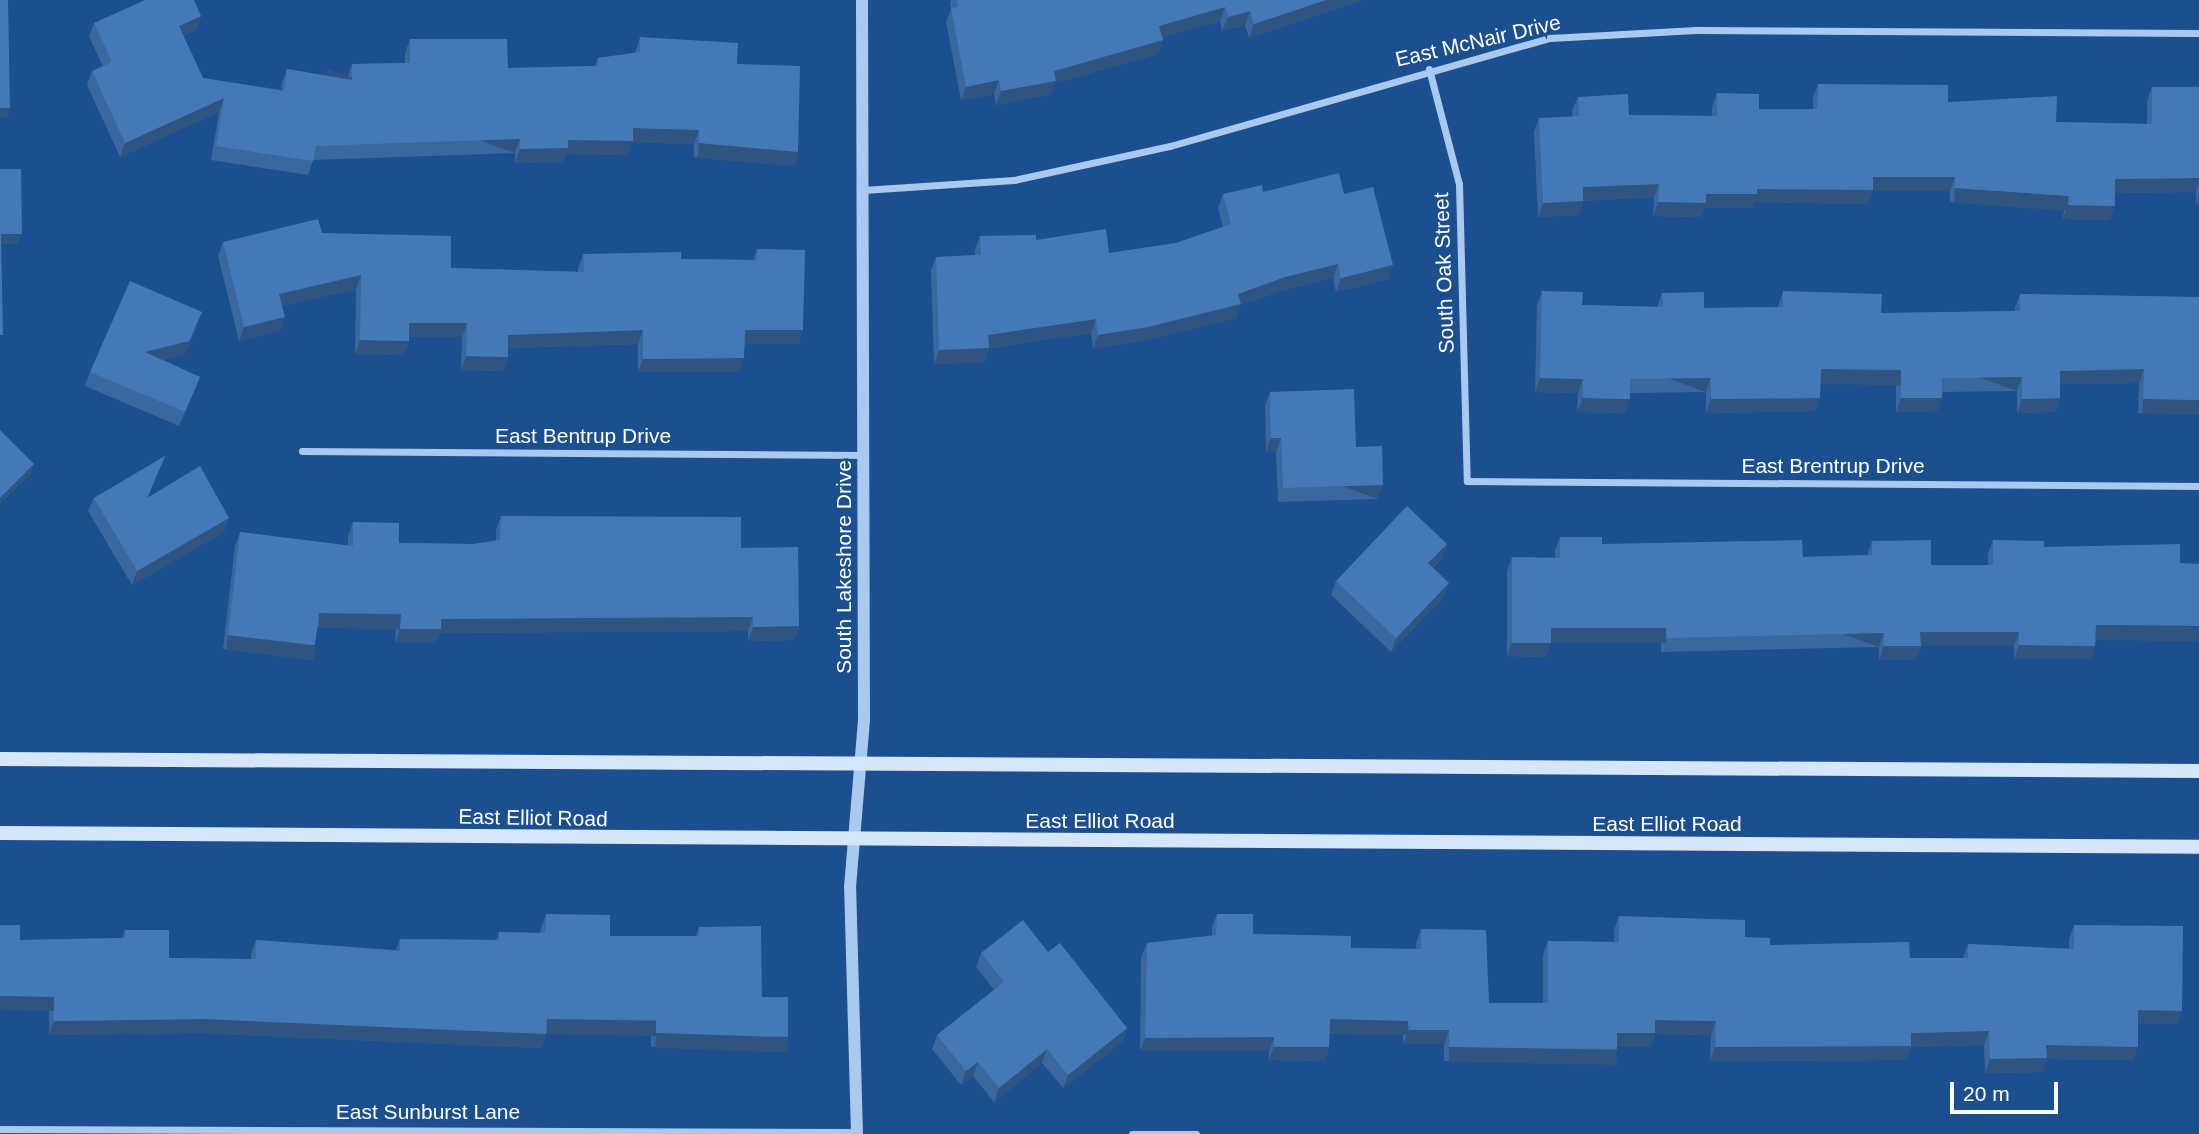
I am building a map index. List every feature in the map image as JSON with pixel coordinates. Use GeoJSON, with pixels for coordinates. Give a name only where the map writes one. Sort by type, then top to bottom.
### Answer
{"type":"FeatureCollection","features":[{"type":"Feature","properties":{"kind":"main road"},"geometry":{"type":"LineString","coordinates":[[0,758],[2199,771]]}},
{"type":"Feature","properties":{"kind":"main road","name":"East Elliot Road"},"geometry":{"type":"LineString","coordinates":[[0,833],[854,842],[2199,847]]}},
{"type":"Feature","properties":{"kind":"street","name":"South Lakeshore Drive"},"geometry":{"type":"LineString","coordinates":[[857,1133],[854,842],[860,764],[863,0]]}},
{"type":"Feature","properties":{"kind":"street","name":"East McNair Drive"},"geometry":{"type":"LineString","coordinates":[[863,190],[1014,180],[1170,146],[1429,69],[1550,38],[1696,30],[2199,33]]}},
{"type":"Feature","properties":{"kind":"street","name":"South Oak Street"},"geometry":{"type":"LineString","coordinates":[[1429,69],[1459,184],[1467,481]]}},
{"type":"Feature","properties":{"kind":"street","name":"East Bentrup Drive"},"geometry":{"type":"LineString","coordinates":[[302,451],[863,455]]}},
{"type":"Feature","properties":{"kind":"street","name":"East Brentrup Drive"},"geometry":{"type":"LineString","coordinates":[[1467,481],[2199,486]]}},
{"type":"Feature","properties":{"kind":"street","name":"East Sunburst Lane"},"geometry":{"type":"LineString","coordinates":[[0,1129],[857,1133]]}},
{"type":"Feature","properties":{"kind":"street"},"geometry":{"type":"LineString","coordinates":[[1132,1134],[1196,1134]]}},
{"type":"Feature","properties":{"kind":"building"},"geometry":{"type":"Polygon","coordinates":[[[0,0],[8,0],[10,108],[0,108],[0,0]]]}},
{"type":"Feature","properties":{"kind":"building"},"geometry":{"type":"Polygon","coordinates":[[[145,0],[194,0],[201,16],[179,26],[203,78],[284,91],[287,69],[352,80],[352,64],[410,63],[410,39],[507,39],[508,68],[598,66],[598,58],[640,52],[640,37],[738,43],[737,64],[800,66],[798,152],[699,143],[699,130],[633,128],[633,141],[568,140],[568,148],[520,149],[520,139],[316,146],[313,161],[216,146],[224,98],[125,143],[92,71],[112,62],[94,23],[145,0]]]}},
{"type":"Feature","properties":{"kind":"building"},"geometry":{"type":"Polygon","coordinates":[[[957,0],[1326,0],[1254,24],[1250,11],[1228,17],[1225,7],[1159,26],[1163,40],[1054,71],[1056,81],[1001,91],[999,80],[966,87],[951,8],[958,7],[957,0]]]}},
{"type":"Feature","properties":{"kind":"building"},"geometry":{"type":"Polygon","coordinates":[[[1818,84],[1948,85],[1948,102],[2057,96],[2056,122],[2152,124],[2152,87],[2199,87],[2199,178],[2115,179],[2115,206],[2068,205],[2069,196],[1955,188],[1955,177],[1873,177],[1873,190],[1757,189],[1757,194],[1706,194],[1706,203],[1658,202],[1659,184],[1583,187],[1583,201],[1543,203],[1539,118],[1579,116],[1578,97],[1628,94],[1629,115],[1717,116],[1717,93],[1759,94],[1759,109],[1817,109],[1818,84]]]}},
{"type":"Feature","properties":{"kind":"building"},"geometry":{"type":"Polygon","coordinates":[[[0,169],[21,169],[22,234],[1,234],[3,335],[0,335],[0,169]]]}},
{"type":"Feature","properties":{"kind":"building"},"geometry":{"type":"Polygon","coordinates":[[[1339,173],[1344,194],[1373,187],[1393,265],[1341,278],[1338,264],[1285,277],[1238,294],[1241,304],[1148,327],[1098,335],[1096,319],[988,335],[989,348],[939,350],[936,257],[981,255],[980,236],[1036,235],[1036,240],[1106,229],[1109,253],[1176,243],[1231,224],[1223,194],[1262,185],[1263,192],[1339,173]]]}},
{"type":"Feature","properties":{"kind":"building"},"geometry":{"type":"Polygon","coordinates":[[[318,219],[322,233],[451,236],[451,268],[584,272],[583,254],[681,252],[681,259],[757,260],[757,249],[805,250],[803,330],[745,330],[744,358],[643,359],[643,330],[508,335],[508,357],[466,356],[467,323],[409,323],[409,341],[360,340],[361,275],[279,294],[285,317],[244,327],[223,242],[318,219]]]}},
{"type":"Feature","properties":{"kind":"building"},"geometry":{"type":"Polygon","coordinates":[[[130,281],[202,312],[189,341],[145,352],[200,377],[185,412],[90,372],[130,281]]]}},
{"type":"Feature","properties":{"kind":"building"},"geometry":{"type":"Polygon","coordinates":[[[1542,291],[1583,292],[1582,305],[1663,307],[1662,293],[1704,292],[1704,308],[1783,307],[1783,291],[1882,294],[1881,313],[2020,311],[2020,294],[2199,297],[2199,400],[2143,399],[2144,369],[2060,371],[2060,398],[2022,399],[2022,377],[1942,378],[1942,398],[1901,398],[1901,370],[1821,369],[1820,398],[1711,399],[1711,378],[1630,379],[1630,399],[1583,398],[1583,379],[1540,378],[1542,291]]]}},
{"type":"Feature","properties":{"kind":"building"},"geometry":{"type":"Polygon","coordinates":[[[1354,389],[1356,447],[1382,446],[1383,485],[1283,488],[1281,438],[1271,438],[1270,392],[1354,389]]]}},
{"type":"Feature","properties":{"kind":"building"},"geometry":{"type":"Polygon","coordinates":[[[0,430],[34,464],[0,498],[0,430]]]}},
{"type":"Feature","properties":{"kind":"building"},"geometry":{"type":"Polygon","coordinates":[[[165,456],[147,498],[200,466],[229,518],[137,571],[94,498],[165,456]]]}},
{"type":"Feature","properties":{"kind":"building"},"geometry":{"type":"Polygon","coordinates":[[[1407,506],[1447,544],[1428,563],[1449,583],[1396,638],[1336,581],[1407,506]]]}},
{"type":"Feature","properties":{"kind":"building"},"geometry":{"type":"Polygon","coordinates":[[[501,516],[741,517],[741,548],[798,547],[799,626],[753,627],[753,617],[441,619],[441,629],[400,629],[401,614],[319,613],[315,645],[228,635],[240,532],[353,546],[353,522],[399,523],[399,543],[474,544],[500,540],[501,516]]]}},
{"type":"Feature","properties":{"kind":"building"},"geometry":{"type":"Polygon","coordinates":[[[1560,537],[1602,537],[1602,544],[1802,540],[1803,557],[1872,555],[1872,541],[1931,540],[1931,565],[1993,565],[1993,540],[2044,541],[2044,547],[2180,544],[2180,563],[2199,564],[2199,626],[2096,625],[2095,646],[2019,645],[2019,632],[1920,632],[1921,646],[1884,646],[1884,633],[1667,638],[1666,628],[1551,628],[1551,643],[1512,643],[1512,557],[1560,558],[1560,537]]]}},
{"type":"Feature","properties":{"kind":"building"},"geometry":{"type":"Polygon","coordinates":[[[546,914],[610,915],[610,936],[699,936],[699,927],[761,926],[762,997],[788,997],[788,1037],[656,1033],[656,1020],[547,1019],[546,1034],[205,1019],[54,1021],[54,997],[0,996],[0,925],[20,925],[20,940],[125,938],[125,930],[169,930],[169,958],[256,959],[256,940],[400,951],[400,939],[499,940],[499,932],[545,933],[546,914]]]}},
{"type":"Feature","properties":{"kind":"building"},"geometry":{"type":"Polygon","coordinates":[[[1217,914],[1253,914],[1253,934],[1351,936],[1351,948],[1421,949],[1421,929],[1486,930],[1489,1003],[1548,1003],[1548,941],[1619,942],[1619,916],[1745,920],[1745,937],[1770,938],[1770,945],[1909,942],[1910,958],[1968,958],[1968,944],[2074,949],[2074,925],[2183,926],[2182,1011],[2138,1010],[2138,1047],[2046,1045],[2047,1058],[1990,1059],[1989,1031],[1911,1033],[1911,1046],[1715,1047],[1716,1021],[1655,1020],[1655,1033],[1617,1033],[1617,1049],[1449,1047],[1449,1030],[1409,1030],[1408,1021],[1330,1019],[1329,1047],[1274,1047],[1274,1037],[1145,1038],[1147,943],[1216,935],[1217,914]]]}},
{"type":"Feature","properties":{"kind":"building"},"geometry":{"type":"Polygon","coordinates":[[[1023,920],[1048,952],[1060,943],[1127,1028],[1068,1075],[1047,1049],[999,1088],[978,1062],[966,1071],[937,1035],[1004,982],[981,953],[1023,920]]]}}]}
